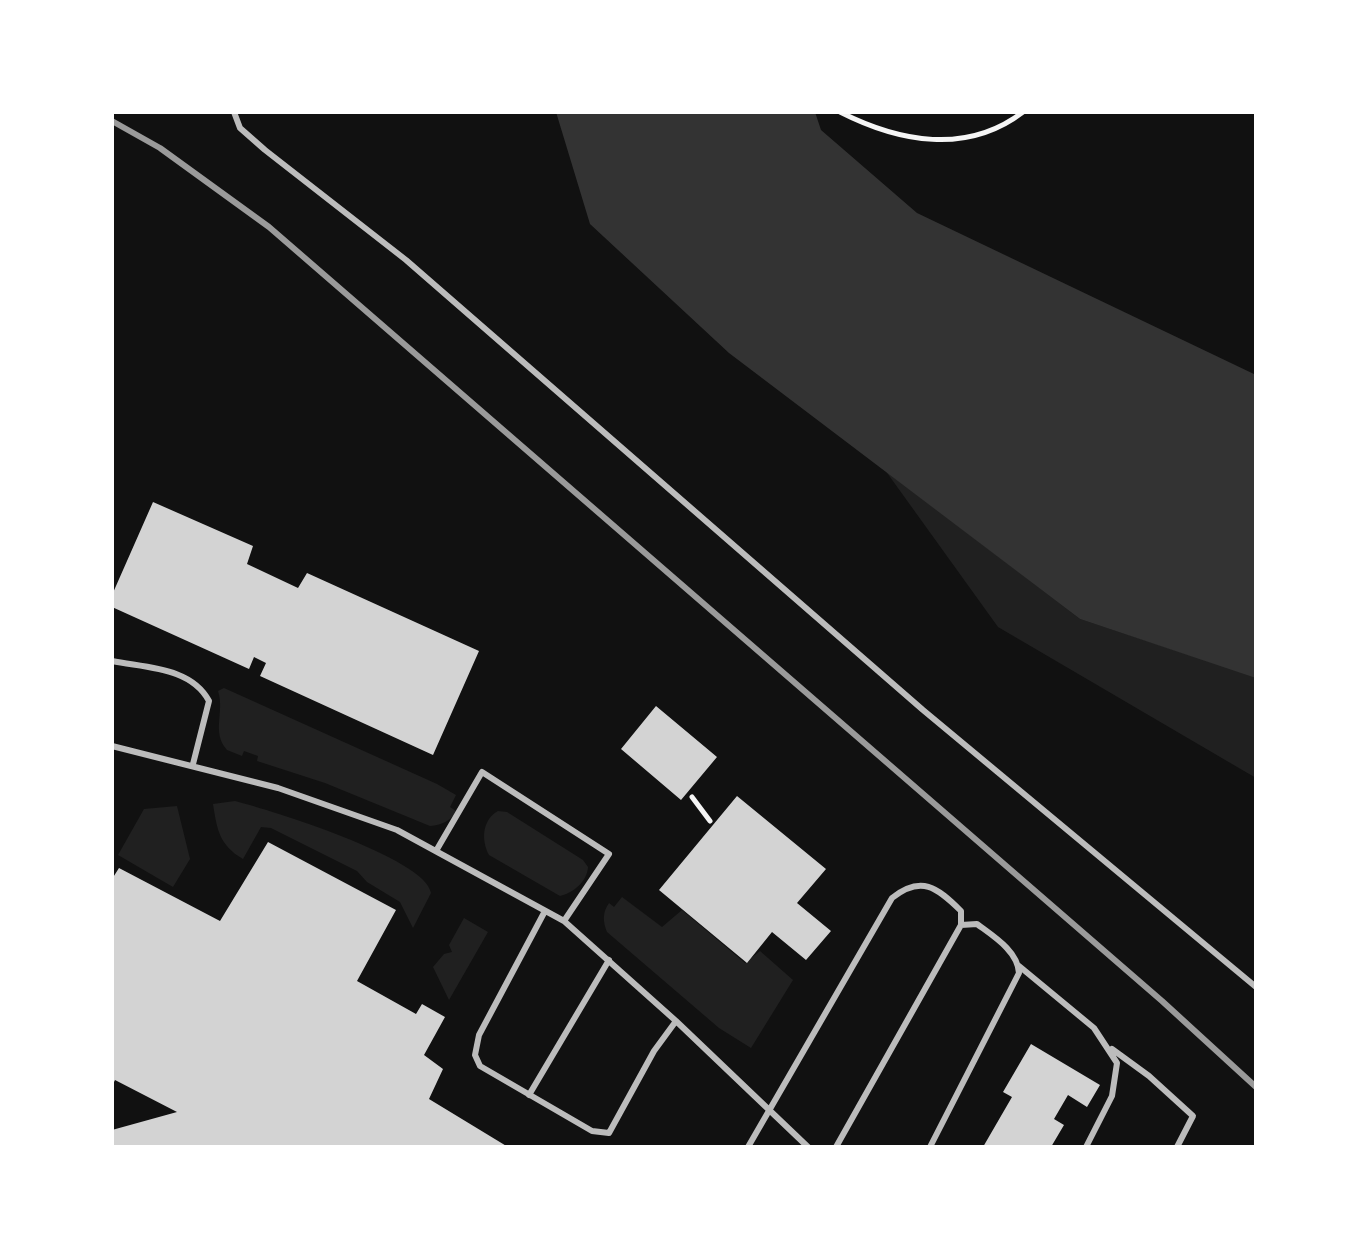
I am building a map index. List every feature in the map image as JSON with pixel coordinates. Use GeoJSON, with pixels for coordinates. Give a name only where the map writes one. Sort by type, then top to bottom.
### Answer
{"type":"FeatureCollection","features":[{"type":"Feature","properties":{"kind":"lane"},"geometry":{"type":"LineString","coordinates":[[234,112],[240,128],[265,150],[406,260],[923,710],[1256,987]]}},
{"type":"Feature","properties":{"kind":"lane"},"geometry":{"type":"LineString","coordinates":[[112,661],[182,675],[202,688],[209,701],[193,764]]}},
{"type":"Feature","properties":{"kind":"lane"},"geometry":{"type":"LineString","coordinates":[[112,746],[193,764],[278,788],[397,830],[564,921],[676,1021],[808,1147]]}},
{"type":"Feature","properties":{"kind":"lane"},"geometry":{"type":"LineString","coordinates":[[436,851],[482,772],[609,854],[564,921]]}},
{"type":"Feature","properties":{"kind":"lane"},"geometry":{"type":"LineString","coordinates":[[748,1147],[892,898],[905,888],[924,886],[946,896],[961,911],[961,925],[836,1147]]}},
{"type":"Feature","properties":{"kind":"lane"},"geometry":{"type":"LineString","coordinates":[[545,911],[475,1045],[480,1066],[592,1131],[609,1133],[654,1051],[676,1021]]}},
{"type":"Feature","properties":{"kind":"lane"},"geometry":{"type":"LineString","coordinates":[[961,925],[977,924],[1007,948],[1019,966],[1094,1028],[1109,1047],[1117,1063],[1112,1096],[1086,1147]]}},
{"type":"Feature","properties":{"kind":"lane"},"geometry":{"type":"LineString","coordinates":[[529,1095],[609,960]]}},
{"type":"Feature","properties":{"kind":"lane"},"geometry":{"type":"LineString","coordinates":[[930,1147],[1015,984],[1019,966]]}},
{"type":"Feature","properties":{"kind":"lane"},"geometry":{"type":"LineString","coordinates":[[1109,1047],[1149,1076],[1193,1116],[1177,1147]]}},
{"type":"Feature","properties":{"kind":"path"},"geometry":{"type":"LineString","coordinates":[[840,112],[890,134],[917,140],[956,139],[1007,124],[1023,112]]}},
{"type":"Feature","properties":{"kind":"path"},"geometry":{"type":"LineString","coordinates":[[692,797],[710,821]]}},
{"type":"Feature","properties":{"kind":"shaded area"},"geometry":{"type":"Polygon","coordinates":[[[556,112],[815,112],[821,130],[917,213],[1256,375],[1256,678],[1080,619],[729,353],[590,224],[556,112]]]}},
{"type":"Feature","properties":{"kind":"shaded area"},"geometry":{"type":"Polygon","coordinates":[[[885,470],[1080,619],[1256,677],[1256,778],[998,627],[885,470]]]}},
{"type":"Feature","properties":{"kind":"shaded area"},"geometry":{"type":"Polygon","coordinates":[[[224,688],[437,784],[456,795],[450,807],[456,811],[445,822],[430,826],[325,783],[257,761],[258,756],[244,751],[242,756],[227,750],[219,729],[218,691],[224,688]]]}},
{"type":"Feature","properties":{"kind":"shaded area"},"geometry":{"type":"Polygon","coordinates":[[[235,801],[344,837],[403,865],[423,879],[431,893],[413,928],[400,902],[367,882],[357,871],[271,828],[261,827],[243,859],[235,854],[220,836],[213,804],[235,801]]]}},
{"type":"Feature","properties":{"kind":"shaded area"},"geometry":{"type":"Polygon","coordinates":[[[177,806],[190,859],[173,887],[118,855],[144,809],[177,806]]]}},
{"type":"Feature","properties":{"kind":"shaded area"},"geometry":{"type":"Polygon","coordinates":[[[498,811],[507,812],[583,860],[588,867],[582,882],[560,896],[489,855],[484,831],[498,811]]]}},
{"type":"Feature","properties":{"kind":"shaded area"},"geometry":{"type":"Polygon","coordinates":[[[622,897],[662,927],[682,910],[745,963],[760,951],[793,980],[751,1048],[719,1028],[607,932],[605,910],[609,903],[614,907],[622,897]]]}},
{"type":"Feature","properties":{"kind":"shaded area"},"geometry":{"type":"Polygon","coordinates":[[[464,918],[488,932],[449,1000],[433,967],[444,954],[452,952],[449,945],[464,918]]]}},
{"type":"Feature","properties":{"kind":"building"},"geometry":{"type":"Polygon","coordinates":[[[153,502],[253,546],[247,564],[298,588],[307,573],[479,651],[433,755],[260,676],[266,663],[254,657],[249,669],[112,607],[112,595],[153,502]]]}},
{"type":"Feature","properties":{"kind":"building"},"geometry":{"type":"Polygon","coordinates":[[[656,706],[717,757],[681,800],[621,749],[656,706]]]}},
{"type":"Feature","properties":{"kind":"building"},"geometry":{"type":"Polygon","coordinates":[[[737,796],[826,869],[797,903],[831,931],[806,960],[772,932],[747,963],[659,890],[737,796]]]}},
{"type":"Feature","properties":{"kind":"building"},"geometry":{"type":"Polygon","coordinates":[[[268,842],[396,910],[357,981],[416,1014],[422,1004],[445,1017],[424,1055],[443,1069],[429,1099],[508,1147],[112,1147],[112,1130],[177,1112],[115,1080],[112,1086],[112,879],[119,868],[220,921],[268,842]]]}},
{"type":"Feature","properties":{"kind":"building"},"geometry":{"type":"Polygon","coordinates":[[[1031,1044],[1100,1085],[1087,1107],[1068,1095],[1054,1119],[1064,1125],[1051,1147],[983,1147],[1012,1097],[1003,1092],[1031,1044]]]}},
{"type":"Feature","properties":{"kind":"railway"},"geometry":{"type":"LineString","coordinates":[[112,121],[160,148],[269,227],[1162,1001],[1256,1087]]}}]}
